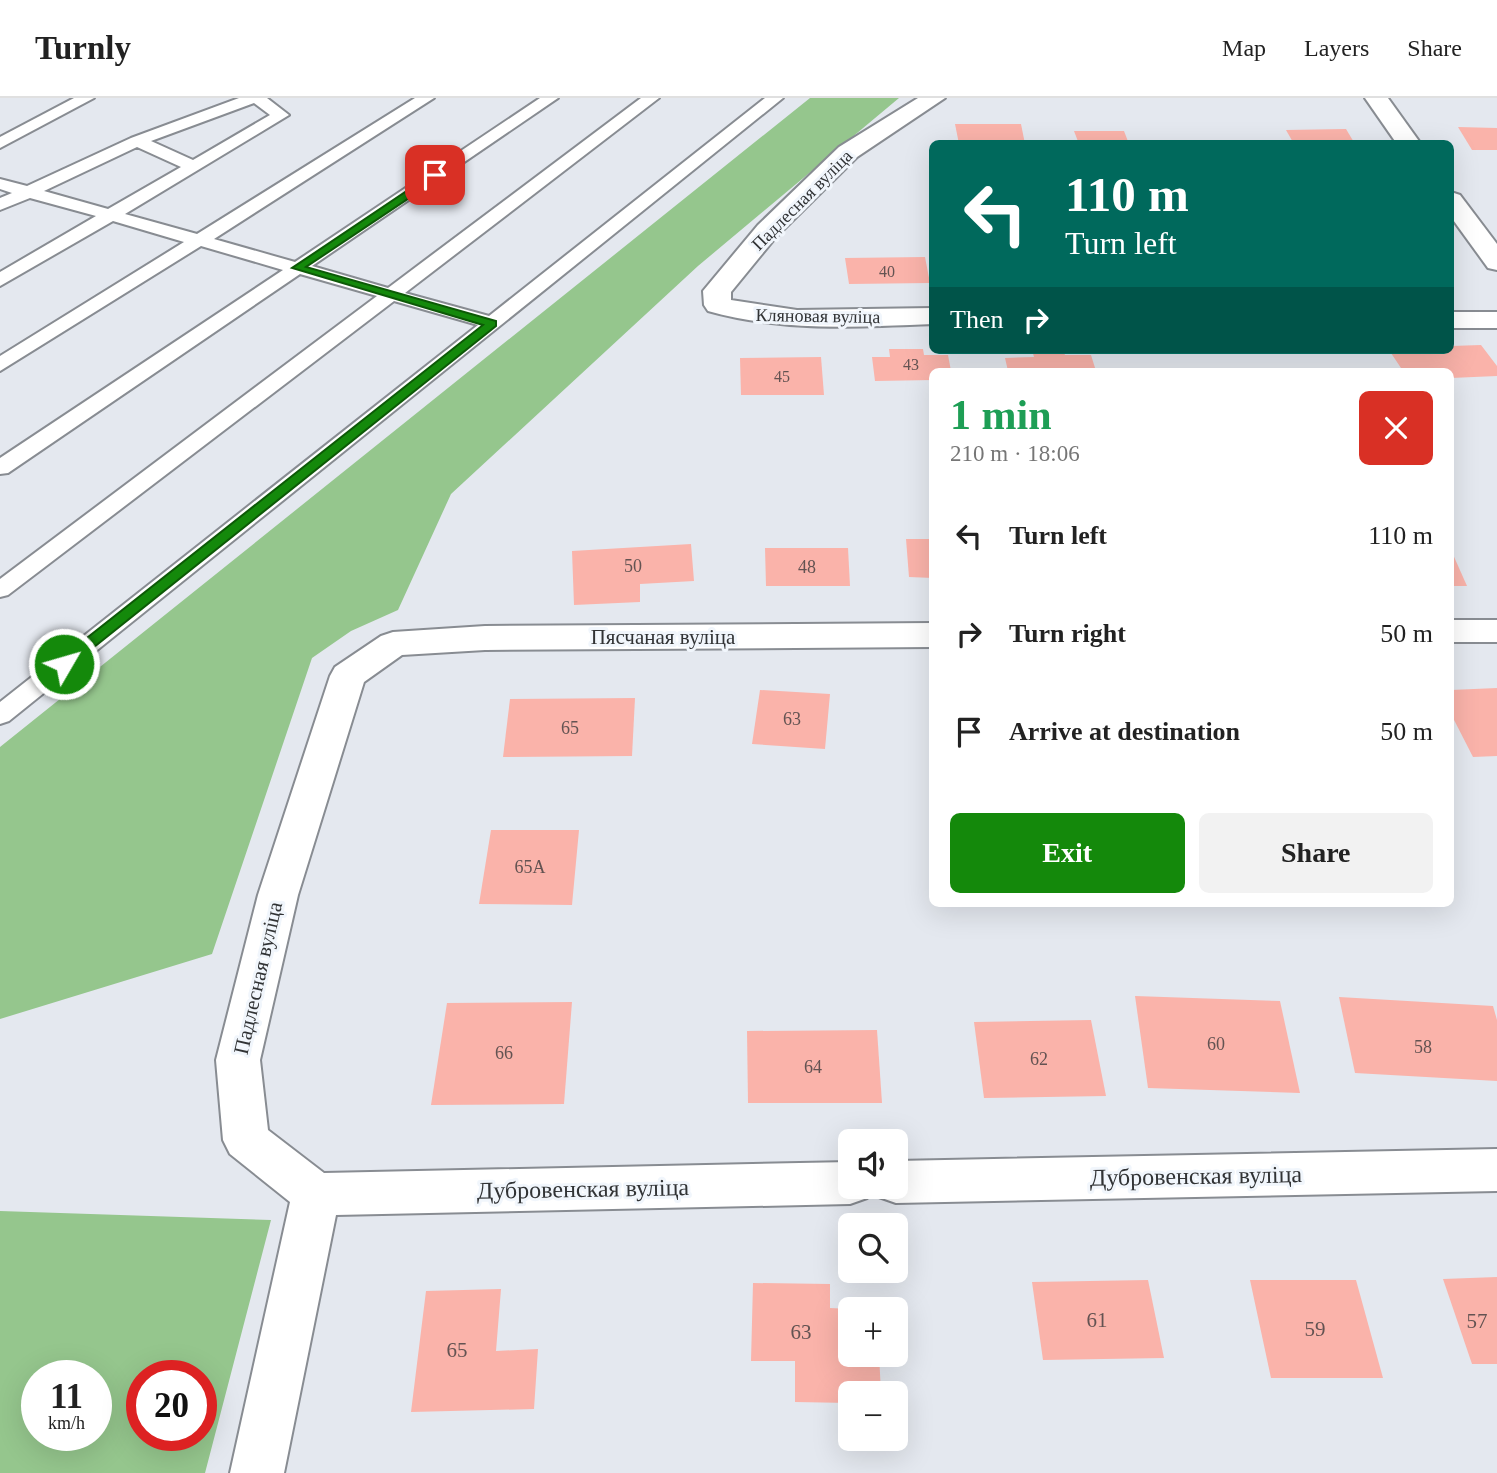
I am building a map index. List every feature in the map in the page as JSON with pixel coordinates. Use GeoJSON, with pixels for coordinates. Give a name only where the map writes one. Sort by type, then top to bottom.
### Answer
{"type":"FeatureCollection","features":[{"type":"Feature","properties":{"kind":"street","name":"Падлесная вуліца"},"geometry":{"type":"LineString","coordinates":[[717,291],[767,231],[848,152],[933,98]]}},
{"type":"Feature","properties":{"kind":"street"},"geometry":{"type":"LineString","coordinates":[[1376,98],[1406,140]]}},
{"type":"Feature","properties":{"kind":"street"},"geometry":{"type":"LineString","coordinates":[[1454,204],[1497,262]]}},
{"type":"Feature","properties":{"kind":"street","name":"Кляновая вуліца"},"geometry":{"type":"LineString","coordinates":[[717,291],[719,305],[749,316],[929,316]]}},
{"type":"Feature","properties":{"kind":"street"},"geometry":{"type":"LineString","coordinates":[[1454,320],[1497,320]]}},
{"type":"Feature","properties":{"kind":"street"},"geometry":{"type":"LineString","coordinates":[[1454,631],[1497,631]]}},
{"type":"Feature","properties":{"kind":"street","name":"Пясчаная вуліца"},"geometry":{"type":"LineString","coordinates":[[393,644],[485,638],[929,635]]}},
{"type":"Feature","properties":{"kind":"street","name":"Падлесная вуліца"},"geometry":{"type":"LineString","coordinates":[[316,1194],[246,1140],[237,1059],[278,895],[348,676],[393,644]]}},
{"type":"Feature","properties":{"kind":"street","name":"Дубровенская вуліца"},"geometry":{"type":"LineString","coordinates":[[908,1182],[1497,1170]]}},
{"type":"Feature","properties":{"kind":"street","name":"Дубровенская вуліца"},"geometry":{"type":"LineString","coordinates":[[316,1194],[838,1183]]}},
{"type":"Feature","properties":{"kind":"street"},"geometry":{"type":"LineString","coordinates":[[257,1473],[316,1194]]}},
{"type":"Feature","properties":{"kind":"lane"},"geometry":{"type":"LineString","coordinates":[[0,143],[86,98]]}},
{"type":"Feature","properties":{"kind":"lane"},"geometry":{"type":"LineString","coordinates":[[0,205],[137,141],[256,98],[281,115],[0,280]]}},
{"type":"Feature","properties":{"kind":"lane"},"geometry":{"type":"LineString","coordinates":[[0,365],[426,98]]}},
{"type":"Feature","properties":{"kind":"lane"},"geometry":{"type":"LineString","coordinates":[[0,468],[550,98]]}},
{"type":"Feature","properties":{"kind":"lane"},"geometry":{"type":"LineString","coordinates":[[0,590],[651,98]]}},
{"type":"Feature","properties":{"kind":"lane"},"geometry":{"type":"LineString","coordinates":[[0,715],[775,98]]}},
{"type":"Feature","properties":{"kind":"lane"},"geometry":{"type":"LineString","coordinates":[[137,141],[194,166]]}},
{"type":"Feature","properties":{"kind":"lane"},"geometry":{"type":"LineString","coordinates":[[0,184],[492,324]]}},
{"type":"Feature","properties":{"kind":"green space"},"geometry":{"type":"Polygon","coordinates":[[[810,98],[899,98],[698,266],[451,494],[398,610],[351,631],[312,658],[212,954],[0,1019],[0,747],[810,98]]]}},
{"type":"Feature","properties":{"kind":"green space"},"geometry":{"type":"Polygon","coordinates":[[[0,1211],[271,1220],[217,1427],[217,1360],[126,1360],[126,1451],[211,1451],[205,1473],[0,1473],[0,1211]]]}},
{"type":"Feature","properties":{"kind":"building"},"geometry":{"type":"Polygon","coordinates":[[[955,124],[1021,124],[1024,140],[958,140],[955,124]]]}},
{"type":"Feature","properties":{"kind":"building"},"geometry":{"type":"Polygon","coordinates":[[[1458,127],[1497,128],[1497,150],[1472,150],[1458,127]]]}},
{"type":"Feature","properties":{"kind":"building"},"geometry":{"type":"Polygon","coordinates":[[[1346,129],[1353,140],[1292,140],[1286,130],[1346,129]]]}},
{"type":"Feature","properties":{"kind":"building"},"geometry":{"type":"Polygon","coordinates":[[[1074,131],[1124,131],[1127,140],[1077,140],[1074,131]]]}},
{"type":"Feature","properties":{"kind":"building"},"geometry":{"type":"Polygon","coordinates":[[[925,257],[929,283],[849,284],[845,258],[925,257]]]}},
{"type":"Feature","properties":{"kind":"building"},"geometry":{"type":"Polygon","coordinates":[[[1481,345],[1497,366],[1497,376],[1454,378],[1454,368],[1401,368],[1392,354],[1454,354],[1454,346],[1481,345]]]}},
{"type":"Feature","properties":{"kind":"building"},"geometry":{"type":"Polygon","coordinates":[[[889,349],[923,349],[924,355],[948,355],[950,368],[929,368],[929,380],[875,381],[872,357],[890,357],[889,349]]]}},
{"type":"Feature","properties":{"kind":"building"},"geometry":{"type":"Polygon","coordinates":[[[1033,354],[1091,355],[1095,368],[1007,368],[1005,358],[1034,357],[1033,354]]]}},
{"type":"Feature","properties":{"kind":"building"},"geometry":{"type":"Polygon","coordinates":[[[821,357],[824,395],[741,395],[740,358],[821,357]]]}},
{"type":"Feature","properties":{"kind":"building"},"geometry":{"type":"Polygon","coordinates":[[[906,539],[929,539],[929,578],[909,577],[906,539]]]}},
{"type":"Feature","properties":{"kind":"building"},"geometry":{"type":"Polygon","coordinates":[[[691,544],[694,581],[640,584],[640,602],[574,605],[572,551],[691,544]]]}},
{"type":"Feature","properties":{"kind":"building"},"geometry":{"type":"Polygon","coordinates":[[[765,548],[848,548],[850,586],[766,586],[765,548]]]}},
{"type":"Feature","properties":{"kind":"building"},"geometry":{"type":"Polygon","coordinates":[[[1454,557],[1467,586],[1454,586],[1454,557]]]}},
{"type":"Feature","properties":{"kind":"building"},"geometry":{"type":"Polygon","coordinates":[[[1497,688],[1497,756],[1473,757],[1454,720],[1454,690],[1497,688]]]}},
{"type":"Feature","properties":{"kind":"building"},"geometry":{"type":"Polygon","coordinates":[[[760,690],[830,694],[825,749],[752,744],[760,690]]]}},
{"type":"Feature","properties":{"kind":"building"},"geometry":{"type":"Polygon","coordinates":[[[635,698],[632,756],[503,757],[510,699],[635,698]]]}},
{"type":"Feature","properties":{"kind":"building"},"geometry":{"type":"Polygon","coordinates":[[[491,830],[579,830],[572,905],[479,904],[491,830]]]}},
{"type":"Feature","properties":{"kind":"building"},"geometry":{"type":"Polygon","coordinates":[[[1135,996],[1280,1001],[1300,1093],[1148,1088],[1135,996]]]}},
{"type":"Feature","properties":{"kind":"building"},"geometry":{"type":"Polygon","coordinates":[[[1339,997],[1493,1006],[1497,1020],[1497,1081],[1355,1073],[1339,997]]]}},
{"type":"Feature","properties":{"kind":"building"},"geometry":{"type":"Polygon","coordinates":[[[572,1002],[564,1104],[431,1105],[447,1003],[572,1002]]]}},
{"type":"Feature","properties":{"kind":"building"},"geometry":{"type":"Polygon","coordinates":[[[1091,1020],[1106,1096],[984,1098],[974,1022],[1091,1020]]]}},
{"type":"Feature","properties":{"kind":"building"},"geometry":{"type":"Polygon","coordinates":[[[877,1030],[882,1103],[748,1103],[747,1031],[877,1030]]]}},
{"type":"Feature","properties":{"kind":"building"},"geometry":{"type":"Polygon","coordinates":[[[1497,1277],[1497,1364],[1472,1364],[1443,1279],[1497,1277]]]}},
{"type":"Feature","properties":{"kind":"building"},"geometry":{"type":"Polygon","coordinates":[[[1148,1280],[1164,1358],[1043,1360],[1032,1282],[1148,1280]]]}},
{"type":"Feature","properties":{"kind":"building"},"geometry":{"type":"Polygon","coordinates":[[[1250,1280],[1356,1280],[1383,1378],[1271,1378],[1250,1280]]]}},
{"type":"Feature","properties":{"kind":"building"},"geometry":{"type":"Polygon","coordinates":[[[753,1283],[830,1284],[830,1308],[838,1308],[838,1367],[880,1367],[880,1381],[838,1381],[838,1403],[795,1402],[795,1361],[751,1361],[753,1283]]]}},
{"type":"Feature","properties":{"kind":"building"},"geometry":{"type":"Polygon","coordinates":[[[501,1289],[496,1351],[538,1349],[534,1409],[411,1412],[426,1291],[501,1289]]]}},
{"type":"Feature","properties":{"kind":"route"},"geometry":{"type":"LineString","coordinates":[[64,664],[492,324],[297,268],[435,175]]}}]}
